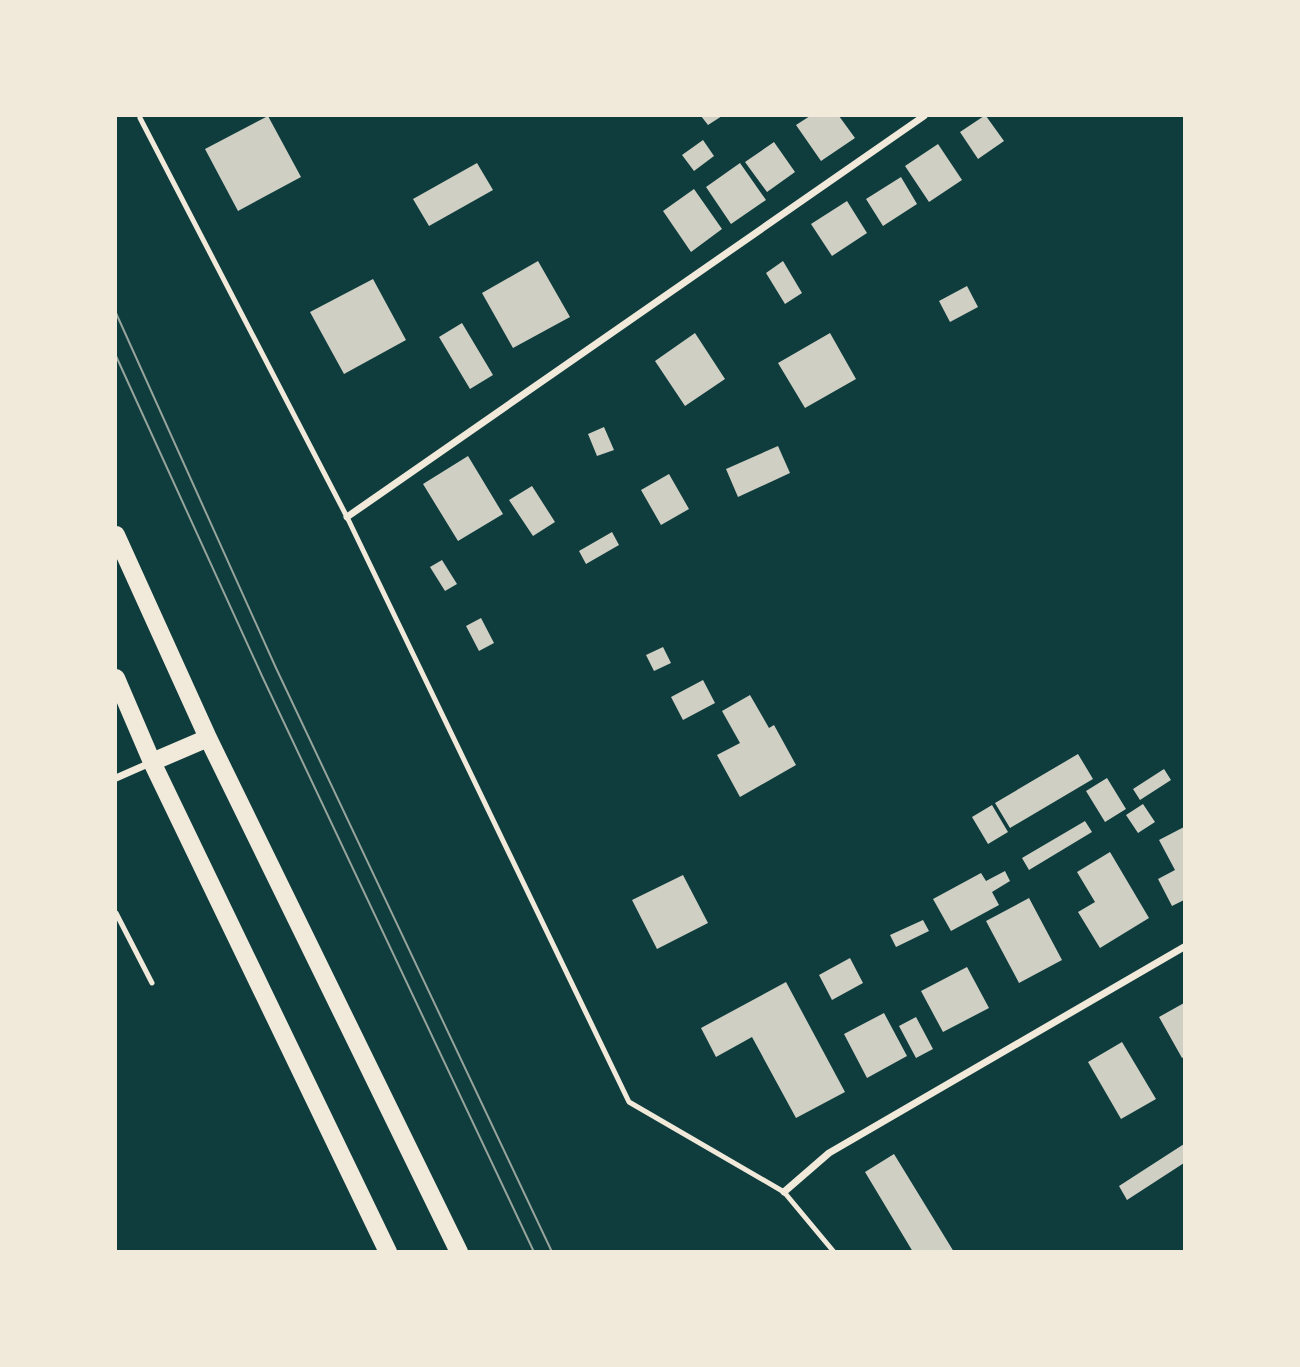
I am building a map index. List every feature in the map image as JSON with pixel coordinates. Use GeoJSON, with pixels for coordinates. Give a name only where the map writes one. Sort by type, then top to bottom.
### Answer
{"type":"FeatureCollection","features":[{"type":"Feature","properties":{"kind":"main road"},"geometry":{"type":"LineString","coordinates":[[116,535],[208,738],[459,1251]]}},
{"type":"Feature","properties":{"kind":"main road"},"geometry":{"type":"LineString","coordinates":[[116,678],[152,762],[388,1251]]}},
{"type":"Feature","properties":{"kind":"main road"},"geometry":{"type":"LineString","coordinates":[[152,762],[208,738]]}},
{"type":"Feature","properties":{"kind":"street"},"geometry":{"type":"LineString","coordinates":[[346,517],[924,116]]}},
{"type":"Feature","properties":{"kind":"street"},"geometry":{"type":"LineString","coordinates":[[116,778],[152,762]]}},
{"type":"Feature","properties":{"kind":"street"},"geometry":{"type":"LineString","coordinates":[[784,1192],[829,1153],[1185,947]]}},
{"type":"Feature","properties":{"kind":"lane"},"geometry":{"type":"LineString","coordinates":[[140,118],[346,517],[629,1102],[784,1192],[834,1251]]}},
{"type":"Feature","properties":{"kind":"lane"},"geometry":{"type":"LineString","coordinates":[[116,913],[152,983]]}},
{"type":"Feature","properties":{"kind":"building"},"geometry":{"type":"Polygon","coordinates":[[[268,116],[301,177],[238,211],[205,149],[268,116]]]}},
{"type":"Feature","properties":{"kind":"building"},"geometry":{"type":"Polygon","coordinates":[[[701,116],[722,116],[708,125],[701,116]]]}},
{"type":"Feature","properties":{"kind":"building"},"geometry":{"type":"Polygon","coordinates":[[[810,116],[839,116],[855,138],[821,161],[796,125],[810,116]]]}},
{"type":"Feature","properties":{"kind":"building"},"geometry":{"type":"Polygon","coordinates":[[[984,116],[1004,141],[978,159],[960,132],[984,116]]]}},
{"type":"Feature","properties":{"kind":"building"},"geometry":{"type":"Polygon","coordinates":[[[703,140],[714,156],[694,171],[682,155],[703,140]]]}},
{"type":"Feature","properties":{"kind":"building"},"geometry":{"type":"Polygon","coordinates":[[[774,142],[795,172],[767,192],[745,162],[774,142]]]}},
{"type":"Feature","properties":{"kind":"building"},"geometry":{"type":"Polygon","coordinates":[[[938,144],[962,180],[929,202],[905,166],[938,144]]]}},
{"type":"Feature","properties":{"kind":"building"},"geometry":{"type":"Polygon","coordinates":[[[477,163],[493,190],[429,226],[413,199],[477,163]]]}},
{"type":"Feature","properties":{"kind":"building"},"geometry":{"type":"Polygon","coordinates":[[[740,163],[766,200],[731,224],[706,187],[740,163]]]}},
{"type":"Feature","properties":{"kind":"building"},"geometry":{"type":"Polygon","coordinates":[[[901,177],[917,204],[883,226],[866,199],[901,177]]]}},
{"type":"Feature","properties":{"kind":"building"},"geometry":{"type":"Polygon","coordinates":[[[694,189],[722,229],[691,252],[663,211],[694,189]]]}},
{"type":"Feature","properties":{"kind":"building"},"geometry":{"type":"Polygon","coordinates":[[[847,201],[867,233],[832,256],[811,224],[847,201]]]}},
{"type":"Feature","properties":{"kind":"building"},"geometry":{"type":"Polygon","coordinates":[[[538,261],[570,317],[513,348],[482,293],[538,261]]]}},
{"type":"Feature","properties":{"kind":"building"},"geometry":{"type":"Polygon","coordinates":[[[783,261],[802,293],[785,304],[766,273],[783,261]]]}},
{"type":"Feature","properties":{"kind":"building"},"geometry":{"type":"Polygon","coordinates":[[[373,279],[406,340],[344,374],[310,312],[373,279]]]}},
{"type":"Feature","properties":{"kind":"building"},"geometry":{"type":"Polygon","coordinates":[[[967,286],[978,307],[950,322],[939,301],[967,286]]]}},
{"type":"Feature","properties":{"kind":"building"},"geometry":{"type":"Polygon","coordinates":[[[462,323],[493,375],[470,389],[439,337],[462,323]]]}},
{"type":"Feature","properties":{"kind":"building"},"geometry":{"type":"Polygon","coordinates":[[[695,333],[725,379],[685,406],[655,361],[695,333]]]}},
{"type":"Feature","properties":{"kind":"building"},"geometry":{"type":"Polygon","coordinates":[[[830,333],[856,379],[805,408],[778,363],[830,333]]]}},
{"type":"Feature","properties":{"kind":"building"},"geometry":{"type":"Polygon","coordinates":[[[604,427],[614,450],[597,456],[588,434],[604,427]]]}},
{"type":"Feature","properties":{"kind":"building"},"geometry":{"type":"Polygon","coordinates":[[[778,446],[790,473],[738,497],[726,469],[778,446]]]}},
{"type":"Feature","properties":{"kind":"building"},"geometry":{"type":"Polygon","coordinates":[[[468,456],[503,514],[458,541],[423,484],[468,456]]]}},
{"type":"Feature","properties":{"kind":"building"},"geometry":{"type":"Polygon","coordinates":[[[669,474],[689,509],[661,525],[641,490],[669,474]]]}},
{"type":"Feature","properties":{"kind":"building"},"geometry":{"type":"Polygon","coordinates":[[[532,486],[555,522],[533,536],[509,500],[532,486]]]}},
{"type":"Feature","properties":{"kind":"building"},"geometry":{"type":"Polygon","coordinates":[[[612,532],[619,545],[586,564],[579,551],[612,532]]]}},
{"type":"Feature","properties":{"kind":"building"},"geometry":{"type":"Polygon","coordinates":[[[442,560],[457,584],[445,591],[430,567],[442,560]]]}},
{"type":"Feature","properties":{"kind":"building"},"geometry":{"type":"Polygon","coordinates":[[[481,618],[494,643],[479,651],[466,626],[481,618]]]}},
{"type":"Feature","properties":{"kind":"building"},"geometry":{"type":"Polygon","coordinates":[[[663,647],[671,663],[654,671],[646,655],[663,647]]]}},
{"type":"Feature","properties":{"kind":"building"},"geometry":{"type":"Polygon","coordinates":[[[703,680],[715,703],[683,720],[671,697],[703,680]]]}},
{"type":"Feature","properties":{"kind":"building"},"geometry":{"type":"Polygon","coordinates":[[[750,695],[769,728],[774,725],[796,765],[740,797],[717,755],[740,743],[722,711],[750,695]]]}},
{"type":"Feature","properties":{"kind":"building"},"geometry":{"type":"Polygon","coordinates":[[[1078,754],[1093,779],[1010,828],[995,803],[1078,754]]]}},
{"type":"Feature","properties":{"kind":"building"},"geometry":{"type":"Polygon","coordinates":[[[1164,769],[1171,780],[1140,800],[1133,789],[1164,769]]]}},
{"type":"Feature","properties":{"kind":"building"},"geometry":{"type":"Polygon","coordinates":[[[1107,778],[1126,809],[1105,822],[1086,791],[1107,778]]]}},
{"type":"Feature","properties":{"kind":"building"},"geometry":{"type":"Polygon","coordinates":[[[1143,804],[1155,822],[1138,833],[1126,815],[1143,804]]]}},
{"type":"Feature","properties":{"kind":"building"},"geometry":{"type":"Polygon","coordinates":[[[992,805],[1008,832],[988,844],[972,817],[992,805]]]}},
{"type":"Feature","properties":{"kind":"building"},"geometry":{"type":"Polygon","coordinates":[[[1085,821],[1092,832],[1029,870],[1022,858],[1085,821]]]}},
{"type":"Feature","properties":{"kind":"building"},"geometry":{"type":"Polygon","coordinates":[[[1184,827],[1184,900],[1172,906],[1158,879],[1175,870],[1159,840],[1184,827]]]}},
{"type":"Feature","properties":{"kind":"building"},"geometry":{"type":"Polygon","coordinates":[[[1110,852],[1149,918],[1100,948],[1078,912],[1095,902],[1077,872],[1110,852]]]}},
{"type":"Feature","properties":{"kind":"building"},"geometry":{"type":"Polygon","coordinates":[[[1005,871],[1010,881],[992,892],[999,905],[951,931],[933,899],[981,873],[986,881],[1005,871]]]}},
{"type":"Feature","properties":{"kind":"building"},"geometry":{"type":"Polygon","coordinates":[[[683,875],[708,923],[657,949],[632,900],[683,875]]]}},
{"type":"Feature","properties":{"kind":"building"},"geometry":{"type":"Polygon","coordinates":[[[1029,898],[1062,960],[1019,983],[986,921],[1029,898]]]}},
{"type":"Feature","properties":{"kind":"building"},"geometry":{"type":"Polygon","coordinates":[[[923,920],[929,931],[896,947],[890,935],[923,920]]]}},
{"type":"Feature","properties":{"kind":"building"},"geometry":{"type":"Polygon","coordinates":[[[850,958],[863,983],[832,1000],[819,975],[850,958]]]}},
{"type":"Feature","properties":{"kind":"building"},"geometry":{"type":"Polygon","coordinates":[[[967,967],[989,1008],[943,1032],[921,991],[967,967]]]}},
{"type":"Feature","properties":{"kind":"building"},"geometry":{"type":"Polygon","coordinates":[[[786,982],[845,1092],[796,1118],[752,1037],[716,1057],[701,1028],[786,982]]]}},
{"type":"Feature","properties":{"kind":"building"},"geometry":{"type":"Polygon","coordinates":[[[1184,1003],[1184,1057],[1182,1058],[1159,1017],[1184,1003]]]}},
{"type":"Feature","properties":{"kind":"building"},"geometry":{"type":"Polygon","coordinates":[[[884,1013],[907,1056],[867,1078],[844,1034],[884,1013]]]}},
{"type":"Feature","properties":{"kind":"building"},"geometry":{"type":"Polygon","coordinates":[[[916,1017],[933,1049],[916,1058],[899,1026],[916,1017]]]}},
{"type":"Feature","properties":{"kind":"building"},"geometry":{"type":"Polygon","coordinates":[[[1122,1042],[1156,1099],[1121,1119],[1088,1062],[1122,1042]]]}},
{"type":"Feature","properties":{"kind":"building"},"geometry":{"type":"Polygon","coordinates":[[[1184,1144],[1184,1163],[1127,1200],[1119,1186],[1184,1144]]]}},
{"type":"Feature","properties":{"kind":"building"},"geometry":{"type":"Polygon","coordinates":[[[894,1154],[954,1252],[913,1252],[865,1172],[894,1154]]]}},
{"type":"Feature","properties":{"kind":"tram line"},"geometry":{"type":"LineString","coordinates":[[116,313],[276,668],[552,1252]]}},
{"type":"Feature","properties":{"kind":"tram line"},"geometry":{"type":"LineString","coordinates":[[116,356],[262,676],[534,1252]]}}]}
